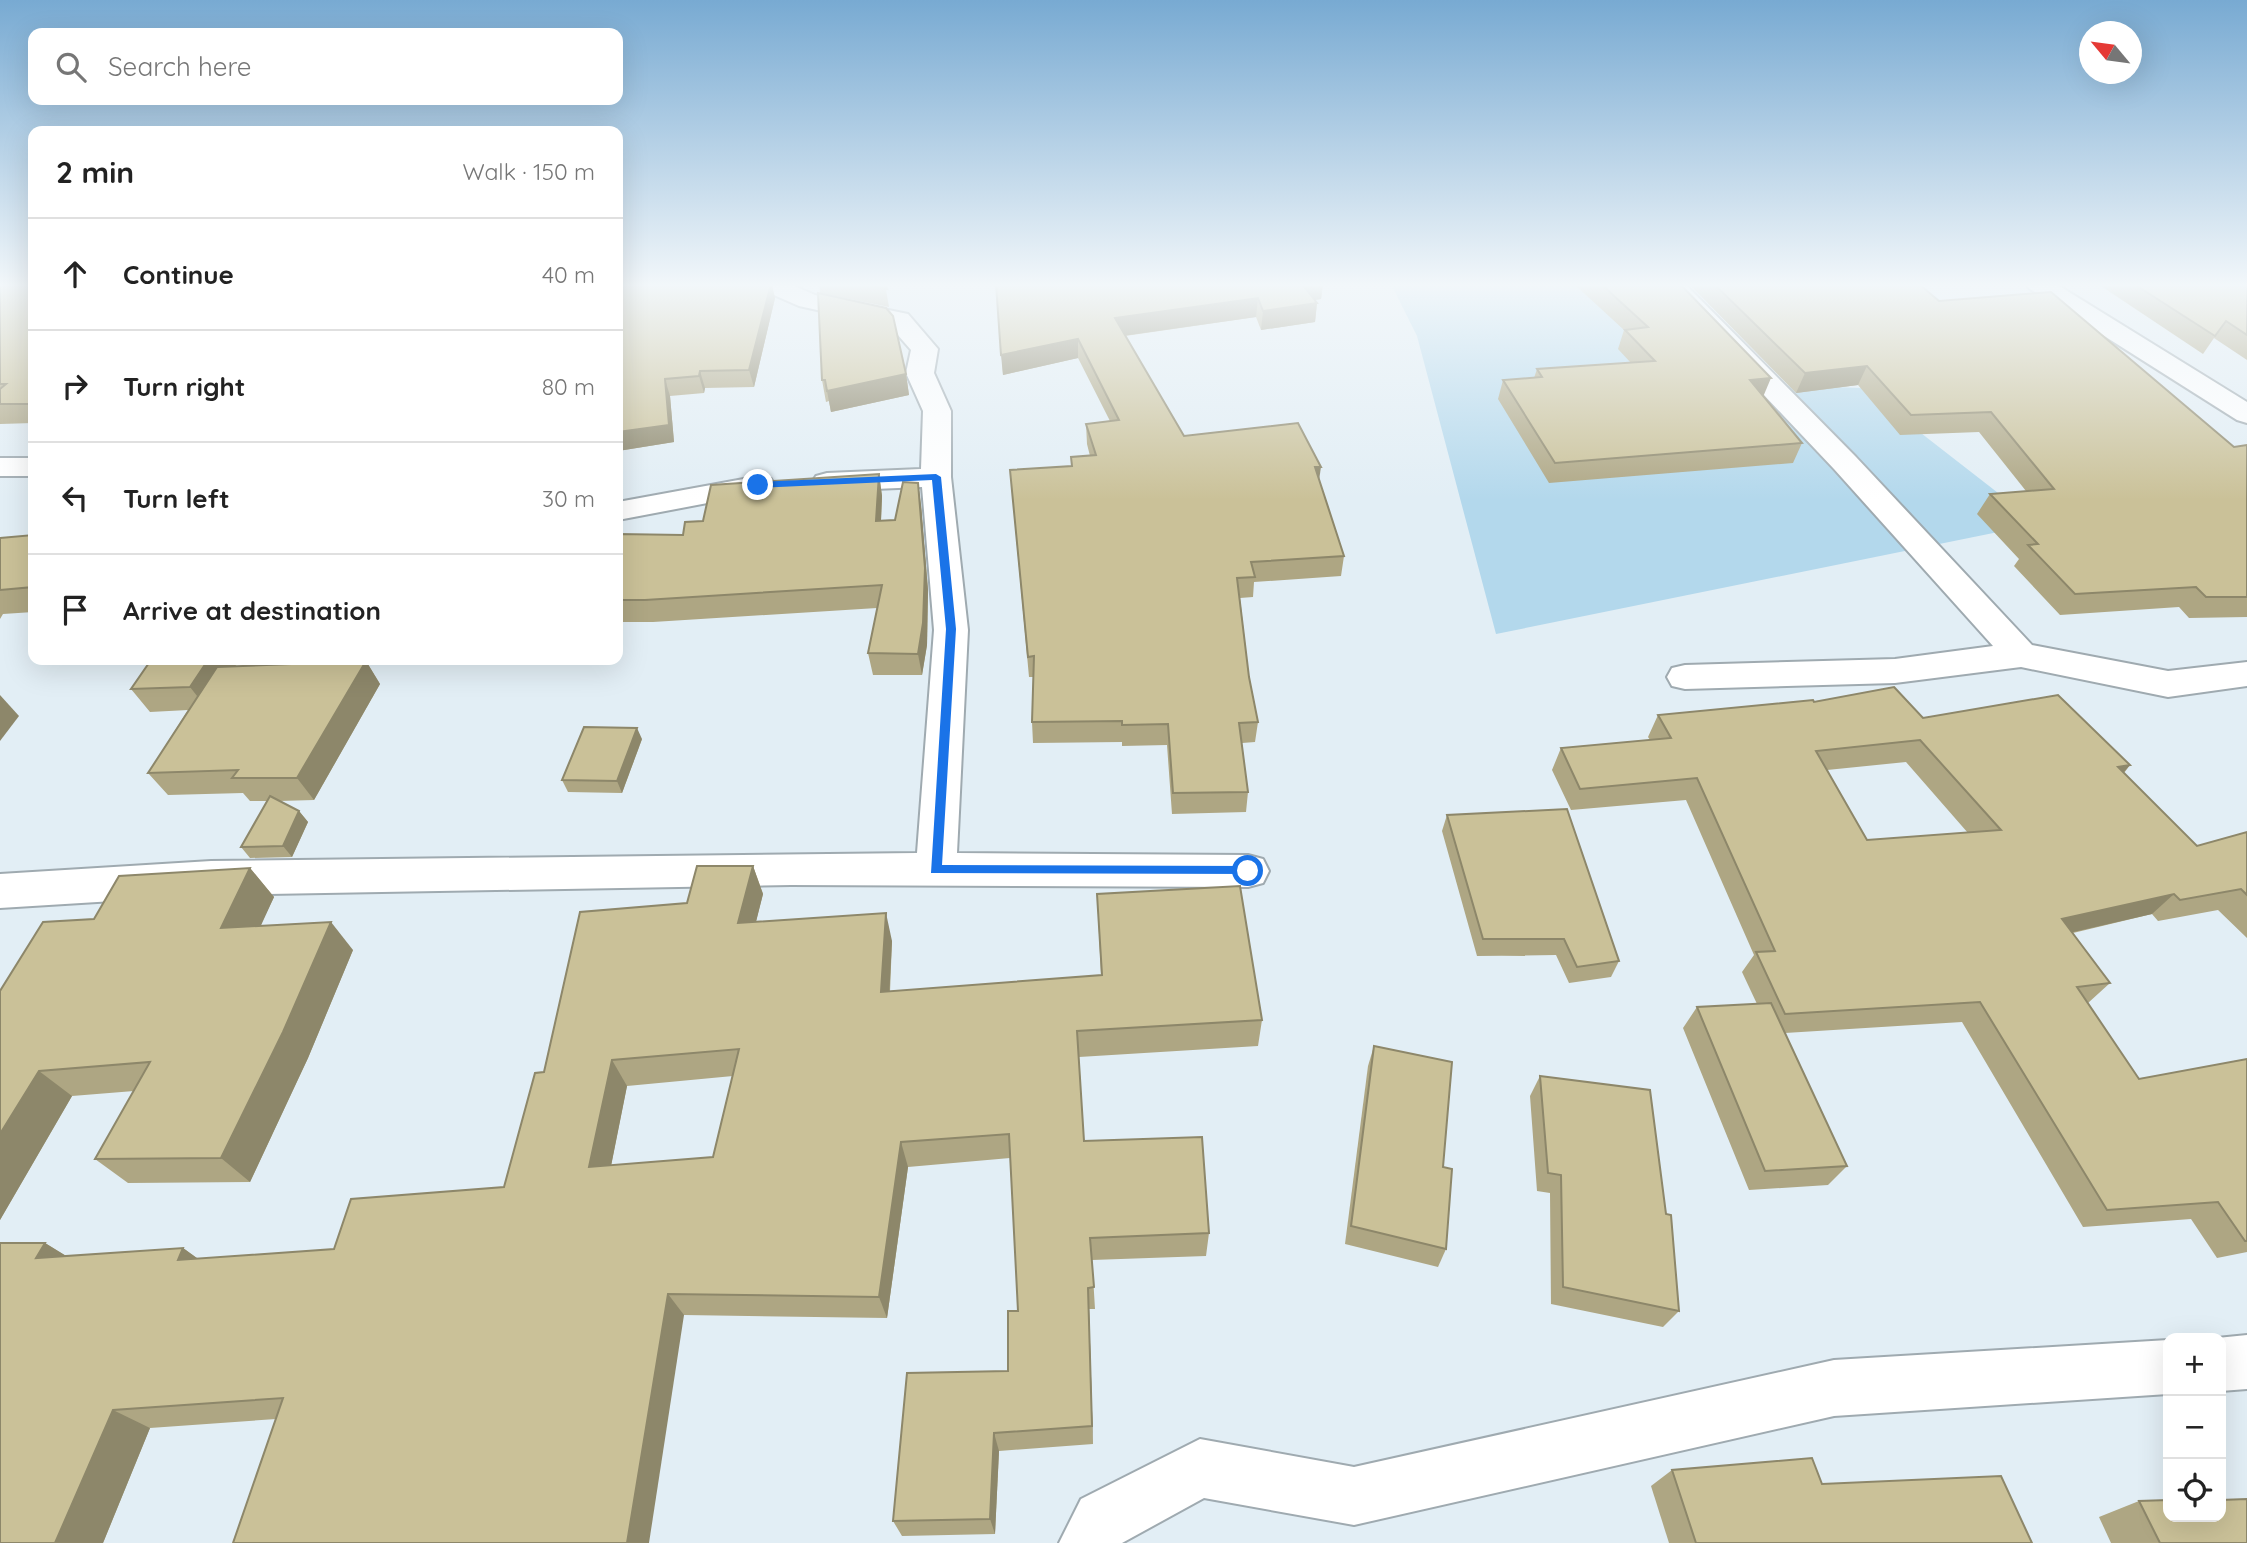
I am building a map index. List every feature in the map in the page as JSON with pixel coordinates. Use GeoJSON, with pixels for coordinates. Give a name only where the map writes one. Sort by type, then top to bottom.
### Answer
{"type":"FeatureCollection","features":[{"type":"Feature","properties":{"kind":"street"},"geometry":{"type":"LineString","coordinates":[[923,356],[920,373],[937,411],[936,477],[951,629],[936,870]]}},
{"type":"Feature","properties":{"kind":"street"},"geometry":{"type":"LineString","coordinates":[[1741,356],[1845,463],[2021,655]]}},
{"type":"Feature","properties":{"kind":"street"},"geometry":{"type":"LineString","coordinates":[[2157,356],[2243,408]]}},
{"type":"Feature","properties":{"kind":"street"},"geometry":{"type":"LineString","coordinates":[[0,467],[28,467]]}},
{"type":"Feature","properties":{"kind":"street"},"geometry":{"type":"LineString","coordinates":[[623,511],[758,485],[936,477]]}},
{"type":"Feature","properties":{"kind":"street"},"geometry":{"type":"LineString","coordinates":[[1685,677],[1895,671],[2021,655],[2168,684],[2247,674]]}},
{"type":"Feature","properties":{"kind":"street"},"geometry":{"type":"LineString","coordinates":[[0,891],[211,877],[791,869],[1248,871]]}},
{"type":"Feature","properties":{"kind":"street"},"geometry":{"type":"LineString","coordinates":[[2226,1364],[2247,1362]]}},
{"type":"Feature","properties":{"kind":"street"},"geometry":{"type":"LineString","coordinates":[[1089,1543],[1102,1520],[1200,1468],[1354,1496],[1834,1388],[2163,1367]]}},
{"type":"Feature","properties":{"kind":"shaded area"},"geometry":{"type":"Polygon","coordinates":[[[1422,356],[1647,356],[1654,381],[1863,388],[2038,524],[1496,634],[1422,356]]]}},
{"type":"Feature","properties":{"kind":"building"},"geometry":{"type":"Polygon","coordinates":[[[0,356],[28,356],[28,404],[0,404],[0,389],[6,384],[0,384],[0,356]]]}},
{"type":"Feature","properties":{"kind":"building"},"geometry":{"type":"Polygon","coordinates":[[[623,356],[753,356],[749,370],[700,371],[699,376],[665,379],[669,425],[623,431],[623,356]]]}},
{"type":"Feature","properties":{"kind":"building"},"geometry":{"type":"Polygon","coordinates":[[[821,356],[902,356],[906,374],[827,391],[825,380],[822,380],[821,356]]]}},
{"type":"Feature","properties":{"kind":"building"},"geometry":{"type":"Polygon","coordinates":[[[1087,356],[1137,356],[1184,436],[1298,423],[1321,467],[1315,467],[1344,556],[1251,562],[1255,577],[1237,578],[1249,677],[1258,722],[1239,723],[1248,792],[1173,793],[1168,724],[1122,725],[1122,721],[1032,722],[1034,656],[1028,657],[1010,470],[1072,466],[1071,457],[1096,455],[1086,424],[1119,420],[1087,356]]]}},
{"type":"Feature","properties":{"kind":"building"},"geometry":{"type":"Polygon","coordinates":[[[1650,356],[1750,356],[1771,378],[1750,380],[1802,443],[1555,463],[1503,380],[1542,377],[1537,369],[1655,361],[1650,356]]]}},
{"type":"Feature","properties":{"kind":"building"},"geometry":{"type":"Polygon","coordinates":[[[1788,356],[2127,356],[2234,447],[2247,445],[2247,597],[2206,597],[2196,587],[2075,594],[2028,545],[2038,544],[1990,494],[2054,489],[1991,412],[1911,415],[1867,366],[1805,373],[1788,356]]]}},
{"type":"Feature","properties":{"kind":"building"},"geometry":{"type":"Polygon","coordinates":[[[879,474],[876,521],[895,520],[903,482],[918,483],[925,568],[923,623],[918,654],[868,653],[882,585],[623,600],[623,534],[683,535],[685,522],[703,521],[711,485],[879,474]]]}},
{"type":"Feature","properties":{"kind":"building"},"geometry":{"type":"Polygon","coordinates":[[[28,535],[28,587],[0,590],[0,538],[28,535]]]}},
{"type":"Feature","properties":{"kind":"building"},"geometry":{"type":"Polygon","coordinates":[[[148,665],[205,665],[190,687],[131,689],[148,665]]]}},
{"type":"Feature","properties":{"kind":"building"},"geometry":{"type":"Polygon","coordinates":[[[364,665],[297,778],[232,778],[238,770],[148,773],[217,667],[364,665]]]}},
{"type":"Feature","properties":{"kind":"building"},"geometry":{"type":"Polygon","coordinates":[[[1894,687],[1923,718],[2058,695],[2130,765],[2118,767],[2197,846],[2247,832],[2247,895],[2241,889],[2180,900],[2174,894],[2062,919],[2110,983],[2077,987],[2139,1079],[2247,1059],[2247,1241],[2218,1202],[2107,1210],[1980,1002],[1785,1014],[1756,952],[1775,951],[1697,778],[1580,789],[1561,748],[1671,738],[1658,715],[1814,702],[1894,687]],[[1920,740],[1816,751],[1867,840],[2001,830],[1920,740]]]}},
{"type":"Feature","properties":{"kind":"building"},"geometry":{"type":"Polygon","coordinates":[[[584,727],[637,728],[617,781],[562,780],[584,727]]]}},
{"type":"Feature","properties":{"kind":"building"},"geometry":{"type":"Polygon","coordinates":[[[270,796],[299,811],[283,846],[241,847],[270,796]]]}},
{"type":"Feature","properties":{"kind":"building"},"geometry":{"type":"Polygon","coordinates":[[[1567,809],[1619,961],[1577,967],[1564,939],[1483,939],[1447,815],[1567,809]]]}},
{"type":"Feature","properties":{"kind":"building"},"geometry":{"type":"Polygon","coordinates":[[[697,866],[753,866],[738,923],[886,913],[881,992],[1102,975],[1097,894],[1240,886],[1262,1020],[1077,1031],[1084,1141],[1202,1137],[1209,1233],[1090,1238],[1094,1287],[1088,1288],[1092,1426],[994,1433],[990,1519],[893,1521],[907,1373],[1008,1371],[1008,1311],[1018,1311],[1009,1134],[901,1142],[879,1297],[668,1294],[627,1543],[233,1543],[283,1398],[113,1410],[55,1543],[0,1543],[0,1243],[45,1243],[36,1258],[183,1248],[178,1260],[334,1249],[351,1199],[504,1187],[535,1073],[544,1072],[580,912],[687,903],[697,866]],[[739,1049],[612,1060],[589,1167],[713,1157],[739,1049]]]}},
{"type":"Feature","properties":{"kind":"building"},"geometry":{"type":"Polygon","coordinates":[[[250,868],[221,928],[331,922],[283,1032],[221,1158],[95,1159],[150,1062],[39,1071],[0,1134],[0,991],[43,922],[94,919],[119,876],[250,868]]]}},
{"type":"Feature","properties":{"kind":"building"},"geometry":{"type":"Polygon","coordinates":[[[1771,1003],[1847,1166],[1765,1171],[1697,1007],[1771,1003]]]}},
{"type":"Feature","properties":{"kind":"building"},"geometry":{"type":"Polygon","coordinates":[[[1374,1046],[1452,1062],[1443,1167],[1452,1169],[1446,1249],[1351,1226],[1374,1046]]]}},
{"type":"Feature","properties":{"kind":"building"},"geometry":{"type":"Polygon","coordinates":[[[1540,1076],[1650,1090],[1666,1214],[1671,1215],[1679,1311],[1563,1287],[1561,1175],[1548,1173],[1540,1076]]]}},
{"type":"Feature","properties":{"kind":"building"},"geometry":{"type":"Polygon","coordinates":[[[1812,1458],[1822,1484],[2001,1476],[2032,1543],[1696,1543],[1672,1470],[1812,1458]]]}},
{"type":"Feature","properties":{"kind":"building"},"geometry":{"type":"Polygon","coordinates":[[[2247,1499],[2247,1543],[2160,1543],[2139,1501],[2163,1500],[2163,1522],[2226,1522],[2226,1500],[2247,1499]]]}},
{"type":"Feature","properties":{"kind":"route"},"geometry":{"type":"LineString","coordinates":[[758,485],[936,477],[951,629],[936,870],[1248,871]]}}]}
